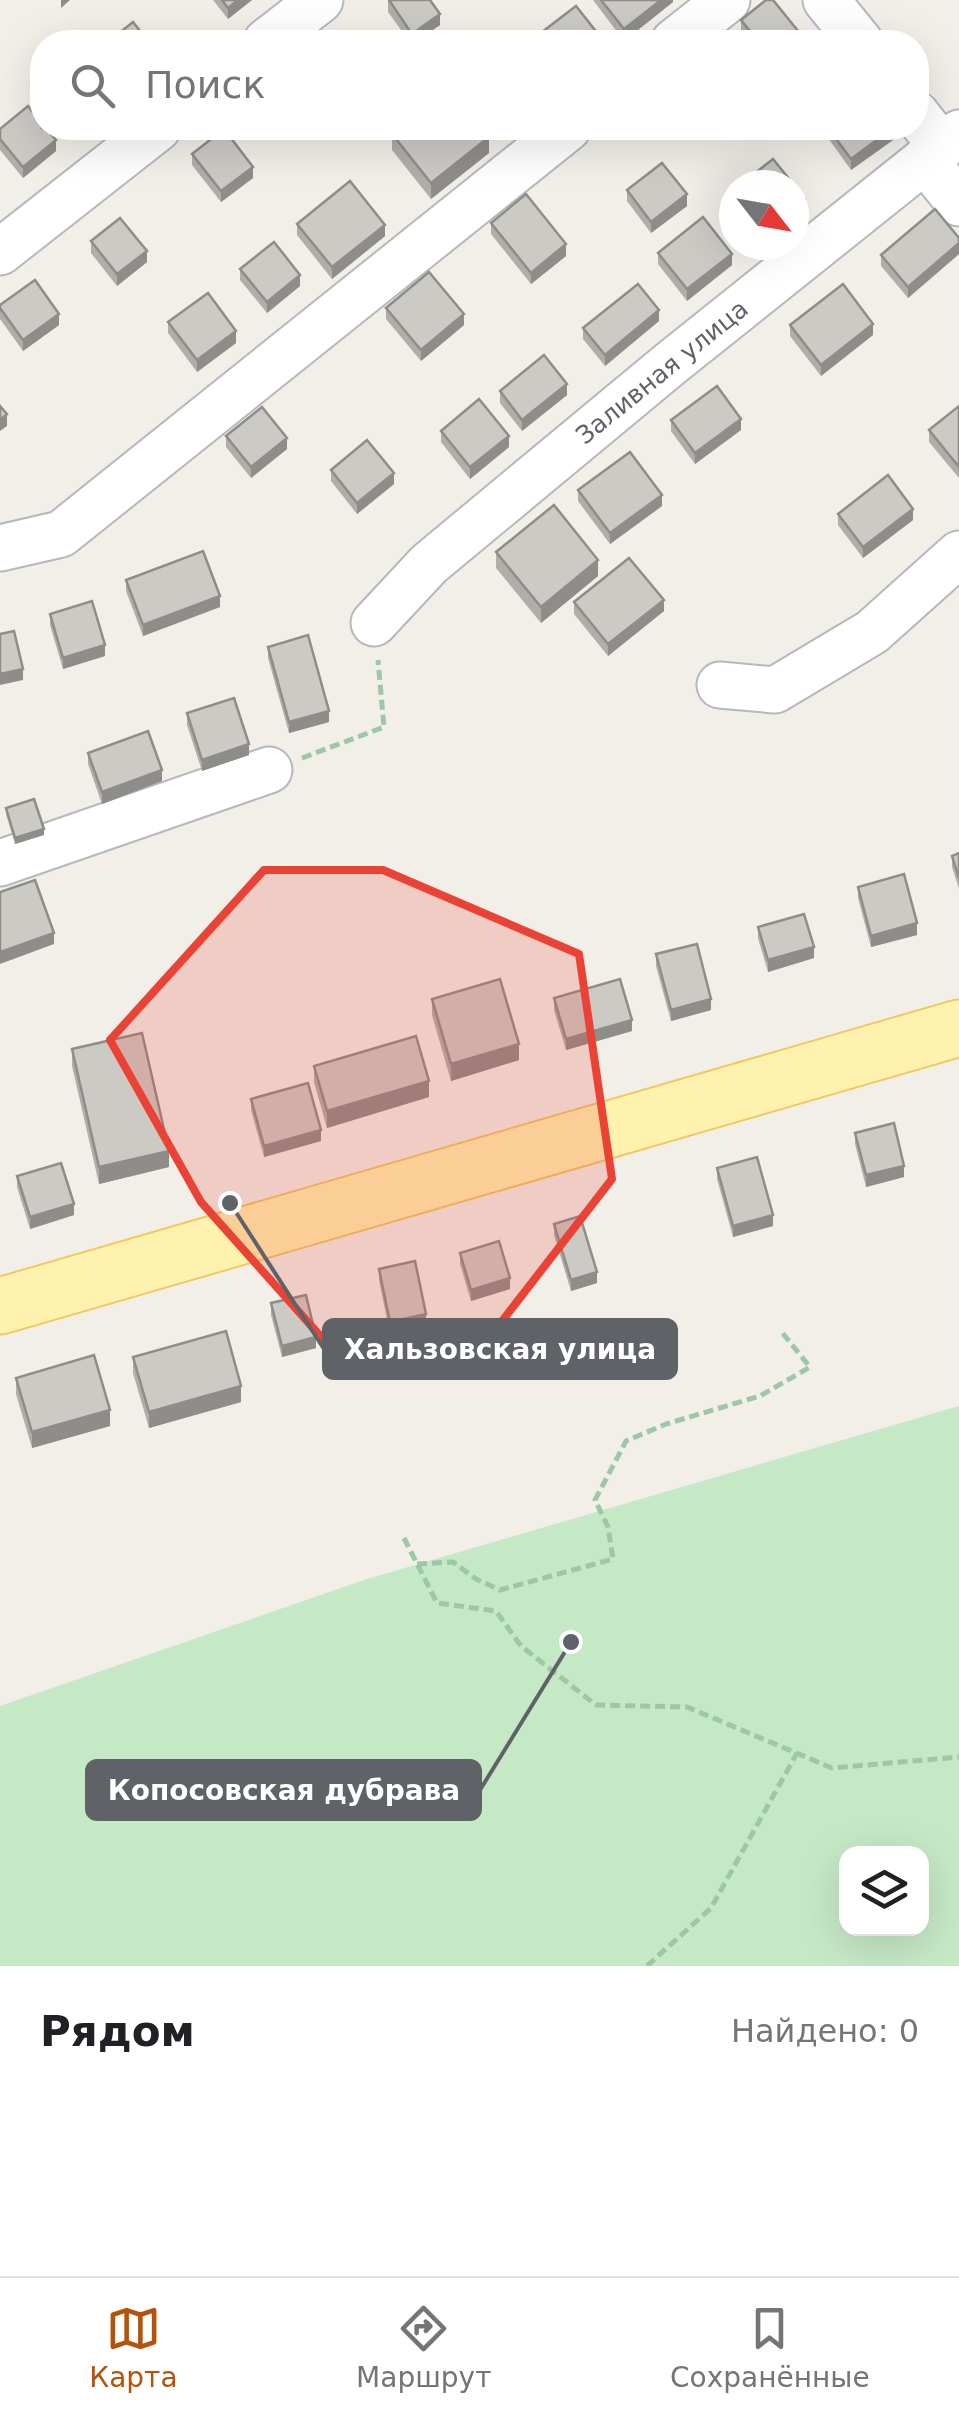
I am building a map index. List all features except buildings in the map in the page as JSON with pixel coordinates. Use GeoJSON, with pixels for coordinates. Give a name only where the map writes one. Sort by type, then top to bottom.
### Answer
{"type":"FeatureCollection","features":[{"type":"Feature","properties":{"kind":"main road"},"geometry":{"type":"LineString","coordinates":[[0,1306],[959,1028]]}},
{"type":"Feature","properties":{"kind":"street"},"geometry":{"type":"LineString","coordinates":[[281,30],[320,0]]}},
{"type":"Feature","properties":{"kind":"street"},"geometry":{"type":"LineString","coordinates":[[689,30],[727,0]]}},
{"type":"Feature","properties":{"kind":"street"},"geometry":{"type":"LineString","coordinates":[[826,0],[850,30]]}},
{"type":"Feature","properties":{"kind":"street"},"geometry":{"type":"LineString","coordinates":[[936,139],[959,203]]}},
{"type":"Feature","properties":{"kind":"street","name":"Заливная улица"},"geometry":{"type":"LineString","coordinates":[[374,622],[429,564],[936,139]]}},
{"type":"Feature","properties":{"kind":"street"},"geometry":{"type":"LineString","coordinates":[[0,252],[143,140]]}},
{"type":"Feature","properties":{"kind":"street"},"geometry":{"type":"LineString","coordinates":[[0,548],[61,534],[553,140]]}},
{"type":"Feature","properties":{"kind":"street"},"geometry":{"type":"LineString","coordinates":[[720,685],[775,690],[872,632],[959,554]]}},
{"type":"Feature","properties":{"kind":"street"},"geometry":{"type":"LineString","coordinates":[[0,863],[269,770]]}},
{"type":"Feature","properties":{"kind":"path"},"geometry":{"type":"LineString","coordinates":[[269,770],[384,727],[374,622]]}},
{"type":"Feature","properties":{"kind":"path"},"geometry":{"type":"LineString","coordinates":[[417,1564],[453,1562],[500,1590],[612,1559],[608,1527],[595,1500],[626,1441],[666,1424],[760,1396],[810,1368],[780,1330]]}},
{"type":"Feature","properties":{"kind":"path"},"geometry":{"type":"LineString","coordinates":[[404,1538],[437,1603],[496,1611],[522,1646],[596,1705],[687,1707],[832,1768],[959,1756]]}},
{"type":"Feature","properties":{"kind":"path"},"geometry":{"type":"LineString","coordinates":[[647,1966],[712,1908],[797,1753]]}},
{"type":"Feature","properties":{"kind":"highlighted area"},"geometry":{"type":"Polygon","coordinates":[[[264,870],[383,870],[579,954],[612,1179],[482,1347],[347,1366],[201,1202],[110,1040],[264,870]]]}},
{"type":"Feature","properties":{"kind":"green space"},"geometry":{"type":"Polygon","coordinates":[[[959,1406],[959,1966],[0,1966],[0,1706],[367,1579],[959,1406]]]}},
{"type":"Feature","properties":{"kind":"place","name":"Хальзовская улица"},"geometry":{"type":"Point","coordinates":[230,1203]}},
{"type":"Feature","properties":{"kind":"place","name":"Копосовская дубрава"},"geometry":{"type":"Point","coordinates":[571,1642]}}]}
